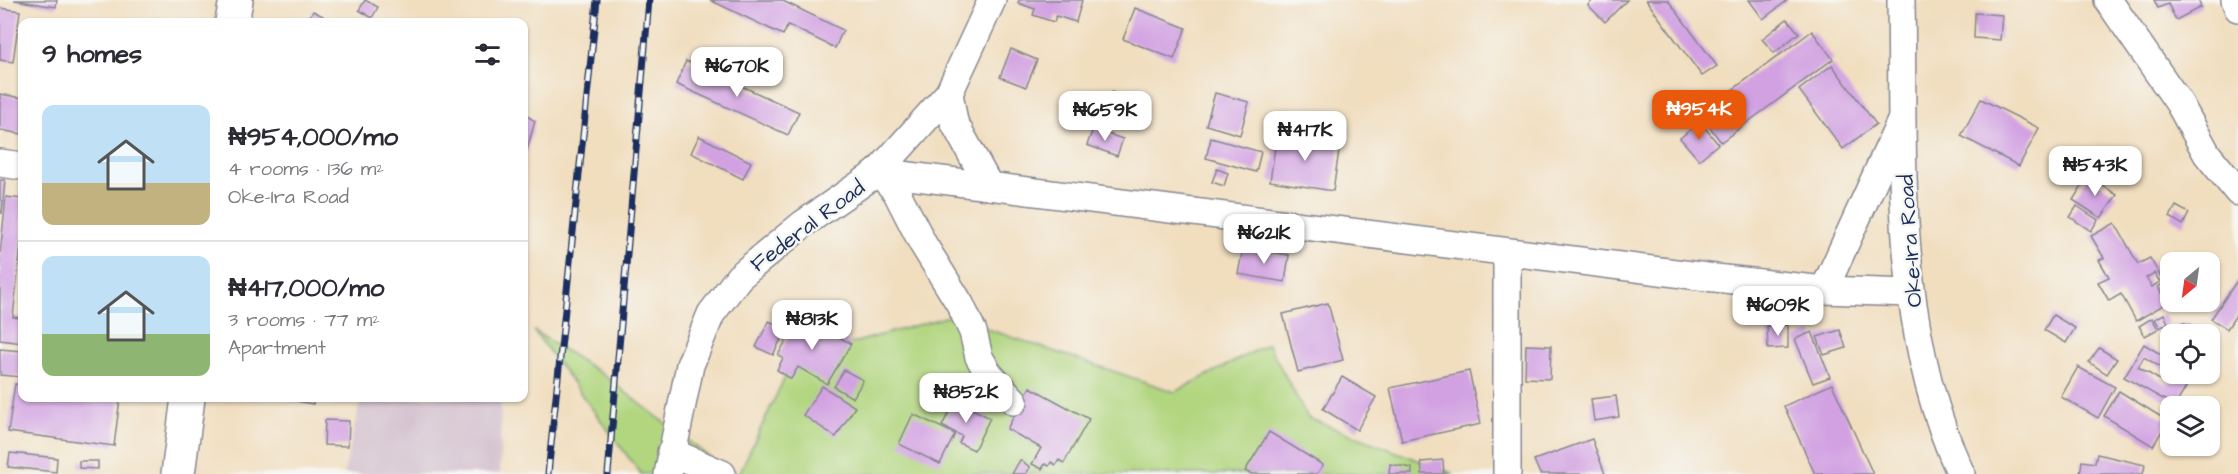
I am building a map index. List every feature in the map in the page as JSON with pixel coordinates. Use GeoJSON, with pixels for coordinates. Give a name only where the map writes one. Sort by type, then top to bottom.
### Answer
{"type":"FeatureCollection","features":[{"type":"Feature","properties":{"kind":"main road"},"geometry":{"type":"LineString","coordinates":[[233,18],[236,0]]}},
{"type":"Feature","properties":{"kind":"main road"},"geometry":{"type":"LineString","coordinates":[[178,474],[187,402]]}},
{"type":"Feature","properties":{"kind":"street","name":"Federal Road"},"geometry":{"type":"LineString","coordinates":[[670,463],[690,365],[711,314],[739,277],[802,224],[878,172],[949,93],[992,0]]}},
{"type":"Feature","properties":{"kind":"street"},"geometry":{"type":"LineString","coordinates":[[2108,0],[2179,104],[2207,154],[2238,192]]}},
{"type":"Feature","properties":{"kind":"street"},"geometry":{"type":"LineString","coordinates":[[2235,0],[2238,8]]}},
{"type":"Feature","properties":{"kind":"street","name":"Oke-Ira Road"},"geometry":{"type":"LineString","coordinates":[[1897,7],[1909,293],[1925,377],[1947,445],[1961,474]]}},
{"type":"Feature","properties":{"kind":"street"},"geometry":{"type":"LineString","coordinates":[[949,93],[954,122],[989,186]]}},
{"type":"Feature","properties":{"kind":"street"},"geometry":{"type":"LineString","coordinates":[[1824,290],[1903,117]]}},
{"type":"Feature","properties":{"kind":"street"},"geometry":{"type":"LineString","coordinates":[[0,163],[18,165]]}},
{"type":"Feature","properties":{"kind":"street"},"geometry":{"type":"LineString","coordinates":[[878,172],[1715,278],[1824,290],[1909,293]]}},
{"type":"Feature","properties":{"kind":"street"},"geometry":{"type":"LineString","coordinates":[[878,172],[896,191],[920,238],[960,304],[973,332],[979,357],[989,374],[1014,401]]}},
{"type":"Feature","properties":{"kind":"street"},"geometry":{"type":"LineString","coordinates":[[1507,252],[1507,474]]}},
{"type":"Feature","properties":{"kind":"street"},"geometry":{"type":"LineString","coordinates":[[670,463],[722,474]]}},
{"type":"Feature","properties":{"kind":"shaded area"},"geometry":{"type":"Polygon","coordinates":[[[360,402],[501,402],[500,474],[344,474],[360,402]]]}},
{"type":"Feature","properties":{"kind":"green space"},"geometry":{"type":"Polygon","coordinates":[[[949,316],[1175,392],[1268,344],[1308,418],[1454,474],[739,474],[793,360],[949,316]]]}},
{"type":"Feature","properties":{"kind":"green space"},"geometry":{"type":"Polygon","coordinates":[[[534,331],[602,374],[731,474],[641,474],[534,331]]]}},
{"type":"Feature","properties":{"kind":"building"},"geometry":{"type":"Polygon","coordinates":[[[14,0],[57,0],[56,7],[14,0]]]}},
{"type":"Feature","properties":{"kind":"building"},"geometry":{"type":"Polygon","coordinates":[[[365,0],[378,7],[372,18],[359,10],[365,0]]]}},
{"type":"Feature","properties":{"kind":"building"},"geometry":{"type":"Polygon","coordinates":[[[710,0],[781,0],[843,30],[835,48],[788,25],[783,35],[710,0]]]}},
{"type":"Feature","properties":{"kind":"building"},"geometry":{"type":"Polygon","coordinates":[[[1019,0],[1082,0],[1076,22],[1056,16],[1054,22],[1033,15],[1035,9],[1018,3],[1019,0]]]}},
{"type":"Feature","properties":{"kind":"building"},"geometry":{"type":"Polygon","coordinates":[[[1593,0],[1627,0],[1605,22],[1588,5],[1593,0]]]}},
{"type":"Feature","properties":{"kind":"building"},"geometry":{"type":"Polygon","coordinates":[[[1646,0],[1668,0],[1717,66],[1702,76],[1646,0]]]}},
{"type":"Feature","properties":{"kind":"building"},"geometry":{"type":"Polygon","coordinates":[[[1749,0],[1788,0],[1763,19],[1749,0]]]}},
{"type":"Feature","properties":{"kind":"building"},"geometry":{"type":"Polygon","coordinates":[[[2154,0],[2198,0],[2201,7],[2176,20],[2168,4],[2158,8],[2154,0]]]}},
{"type":"Feature","properties":{"kind":"building"},"geometry":{"type":"Polygon","coordinates":[[[0,8],[20,11],[13,62],[0,60],[0,8]]]}},
{"type":"Feature","properties":{"kind":"building"},"geometry":{"type":"Polygon","coordinates":[[[1135,8],[1186,28],[1174,59],[1123,39],[1135,8]]]}},
{"type":"Feature","properties":{"kind":"building"},"geometry":{"type":"Polygon","coordinates":[[[313,11],[323,16],[322,18],[309,18],[313,11]]]}},
{"type":"Feature","properties":{"kind":"building"},"geometry":{"type":"Polygon","coordinates":[[[1975,13],[2002,15],[2000,40],[1974,38],[1975,13]]]}},
{"type":"Feature","properties":{"kind":"building"},"geometry":{"type":"Polygon","coordinates":[[[1787,19],[1799,33],[1774,53],[1762,39],[1787,19]]]}},
{"type":"Feature","properties":{"kind":"building"},"geometry":{"type":"Polygon","coordinates":[[[1812,31],[1833,59],[1721,142],[1700,114],[1812,31]]]}},
{"type":"Feature","properties":{"kind":"building"},"geometry":{"type":"Polygon","coordinates":[[[1011,49],[1037,60],[1026,87],[1000,77],[1011,49]]]}},
{"type":"Feature","properties":{"kind":"building"},"geometry":{"type":"Polygon","coordinates":[[[686,61],[799,112],[788,135],[676,84],[686,61]]]}},
{"type":"Feature","properties":{"kind":"building"},"geometry":{"type":"Polygon","coordinates":[[[1832,65],[1876,124],[1843,149],[1799,90],[1832,65]]]}},
{"type":"Feature","properties":{"kind":"building"},"geometry":{"type":"Polygon","coordinates":[[[1112,92],[1141,105],[1132,125],[1103,112],[1112,92]]]}},
{"type":"Feature","properties":{"kind":"building"},"geometry":{"type":"Polygon","coordinates":[[[1215,93],[1249,102],[1240,135],[1206,125],[1215,93]]]}},
{"type":"Feature","properties":{"kind":"building"},"geometry":{"type":"Polygon","coordinates":[[[0,94],[18,97],[18,133],[0,130],[0,94]]]}},
{"type":"Feature","properties":{"kind":"building"},"geometry":{"type":"Polygon","coordinates":[[[1981,99],[2039,128],[2019,166],[1961,136],[1981,99]]]}},
{"type":"Feature","properties":{"kind":"building"},"geometry":{"type":"Polygon","coordinates":[[[528,117],[535,121],[528,146],[528,117]]]}},
{"type":"Feature","properties":{"kind":"building"},"geometry":{"type":"Polygon","coordinates":[[[1700,122],[1718,144],[1699,160],[1680,138],[1700,122]]]}},
{"type":"Feature","properties":{"kind":"building"},"geometry":{"type":"Polygon","coordinates":[[[1093,129],[1123,139],[1117,156],[1087,145],[1093,129]]]}},
{"type":"Feature","properties":{"kind":"building"},"geometry":{"type":"Polygon","coordinates":[[[1277,134],[1340,144],[1333,191],[1270,181],[1277,134]]]}},
{"type":"Feature","properties":{"kind":"building"},"geometry":{"type":"Polygon","coordinates":[[[699,136],[751,162],[743,179],[691,153],[699,136]]]}},
{"type":"Feature","properties":{"kind":"building"},"geometry":{"type":"Polygon","coordinates":[[[1211,138],[1261,152],[1256,172],[1206,158],[1211,138]]]}},
{"type":"Feature","properties":{"kind":"building"},"geometry":{"type":"Polygon","coordinates":[[[1217,169],[1228,173],[1224,186],[1212,182],[1217,169]]]}},
{"type":"Feature","properties":{"kind":"building"},"geometry":{"type":"Polygon","coordinates":[[[2088,176],[2117,195],[2101,218],[2073,200],[2088,176]]]}},
{"type":"Feature","properties":{"kind":"building"},"geometry":{"type":"Polygon","coordinates":[[[0,180],[5,180],[2,213],[0,213],[0,180]]]}},
{"type":"Feature","properties":{"kind":"building"},"geometry":{"type":"Polygon","coordinates":[[[6,197],[18,198],[18,273],[13,317],[18,318],[18,342],[0,340],[0,255],[6,197]]]}},
{"type":"Feature","properties":{"kind":"building"},"geometry":{"type":"Polygon","coordinates":[[[2077,206],[2098,220],[2091,231],[2070,217],[2077,206]]]}},
{"type":"Feature","properties":{"kind":"building"},"geometry":{"type":"Polygon","coordinates":[[[2176,206],[2189,213],[2183,225],[2170,217],[2176,206]]]}},
{"type":"Feature","properties":{"kind":"building"},"geometry":{"type":"Polygon","coordinates":[[[2115,223],[2138,264],[2150,258],[2160,276],[2160,282],[2160,286],[2158,287],[2160,307],[2136,321],[2121,294],[2109,301],[2098,282],[2109,277],[2099,260],[2104,258],[2091,236],[2115,223]],[[2154,273],[2146,278],[2152,287],[2160,282],[2154,273]]]}},
{"type":"Feature","properties":{"kind":"building"},"geometry":{"type":"Polygon","coordinates":[[[1243,248],[1289,255],[1285,282],[1238,274],[1243,248]]]}},
{"type":"Feature","properties":{"kind":"building"},"geometry":{"type":"Polygon","coordinates":[[[2238,279],[2238,312],[2227,329],[2211,319],[2216,312],[2220,312],[2220,306],[2238,279]]]}},
{"type":"Feature","properties":{"kind":"building"},"geometry":{"type":"Polygon","coordinates":[[[1328,303],[1343,360],[1298,372],[1283,314],[1328,303]]]}},
{"type":"Feature","properties":{"kind":"building"},"geometry":{"type":"Polygon","coordinates":[[[2164,314],[2168,323],[2160,324],[2160,328],[2155,319],[2164,314]]]}},
{"type":"Feature","properties":{"kind":"building"},"geometry":{"type":"Polygon","coordinates":[[[801,315],[851,344],[827,384],[798,367],[791,379],[777,370],[783,358],[778,355],[801,315]]]}},
{"type":"Feature","properties":{"kind":"building"},"geometry":{"type":"Polygon","coordinates":[[[2053,315],[2075,328],[2066,343],[2044,330],[2053,315]]]}},
{"type":"Feature","properties":{"kind":"building"},"geometry":{"type":"Polygon","coordinates":[[[2152,318],[2158,329],[2145,336],[2139,326],[2152,318]]]}},
{"type":"Feature","properties":{"kind":"building"},"geometry":{"type":"Polygon","coordinates":[[[769,321],[786,329],[773,355],[756,347],[769,321]]]}},
{"type":"Feature","properties":{"kind":"building"},"geometry":{"type":"Polygon","coordinates":[[[1788,325],[1788,348],[1768,349],[1767,326],[1788,325]]]}},
{"type":"Feature","properties":{"kind":"building"},"geometry":{"type":"Polygon","coordinates":[[[1840,330],[1846,348],[1824,355],[1817,337],[1840,330]]]}},
{"type":"Feature","properties":{"kind":"building"},"geometry":{"type":"Polygon","coordinates":[[[1812,332],[1830,377],[1813,383],[1795,339],[1812,332]]]}},
{"type":"Feature","properties":{"kind":"building"},"geometry":{"type":"Polygon","coordinates":[[[2144,344],[2160,354],[2160,367],[2144,357],[2138,367],[2160,380],[2160,384],[2188,384],[2181,396],[2160,397],[2124,377],[2144,344]]]}},
{"type":"Feature","properties":{"kind":"building"},"geometry":{"type":"Polygon","coordinates":[[[1526,345],[1551,346],[1550,379],[1525,378],[1526,345]]]}},
{"type":"Feature","properties":{"kind":"building"},"geometry":{"type":"Polygon","coordinates":[[[2099,348],[2117,359],[2107,374],[2089,362],[2099,348]]]}},
{"type":"Feature","properties":{"kind":"building"},"geometry":{"type":"Polygon","coordinates":[[[0,349],[18,351],[18,377],[0,375],[0,349]]]}},
{"type":"Feature","properties":{"kind":"building"},"geometry":{"type":"Polygon","coordinates":[[[2078,367],[2115,387],[2098,418],[2061,397],[2078,367]]]}},
{"type":"Feature","properties":{"kind":"building"},"geometry":{"type":"Polygon","coordinates":[[[844,370],[863,380],[853,398],[834,387],[844,370]]]}},
{"type":"Feature","properties":{"kind":"building"},"geometry":{"type":"Polygon","coordinates":[[[1469,371],[1481,424],[1402,441],[1390,388],[1469,371]]]}},
{"type":"Feature","properties":{"kind":"building"},"geometry":{"type":"Polygon","coordinates":[[[1342,377],[1376,397],[1357,430],[1323,409],[1342,377]]]}},
{"type":"Feature","properties":{"kind":"building"},"geometry":{"type":"Polygon","coordinates":[[[15,384],[18,384],[18,402],[120,402],[114,446],[8,432],[15,384]]]}},
{"type":"Feature","properties":{"kind":"building"},"geometry":{"type":"Polygon","coordinates":[[[1832,384],[1873,474],[1815,474],[1784,406],[1832,384]]]}},
{"type":"Feature","properties":{"kind":"building"},"geometry":{"type":"Polygon","coordinates":[[[822,386],[855,407],[836,437],[803,415],[822,386]]]}},
{"type":"Feature","properties":{"kind":"building"},"geometry":{"type":"Polygon","coordinates":[[[1030,387],[1089,419],[1064,463],[1059,460],[1056,465],[1051,462],[1049,466],[1045,464],[1042,469],[1032,464],[1041,448],[1007,429],[1030,387]]]}},
{"type":"Feature","properties":{"kind":"building"},"geometry":{"type":"Polygon","coordinates":[[[2119,391],[2160,416],[2160,434],[2153,446],[2104,416],[2119,391]]]}},
{"type":"Feature","properties":{"kind":"building"},"geometry":{"type":"Polygon","coordinates":[[[1616,396],[1619,417],[1594,421],[1591,399],[1616,396]]]}},
{"type":"Feature","properties":{"kind":"building"},"geometry":{"type":"Polygon","coordinates":[[[955,400],[990,418],[974,450],[959,443],[962,436],[942,426],[955,400]]]}},
{"type":"Feature","properties":{"kind":"building"},"geometry":{"type":"Polygon","coordinates":[[[913,414],[955,434],[940,464],[899,444],[913,414]]]}},
{"type":"Feature","properties":{"kind":"building"},"geometry":{"type":"Polygon","coordinates":[[[325,420],[349,421],[348,446],[324,445],[325,420]]]}},
{"type":"Feature","properties":{"kind":"building"},"geometry":{"type":"Polygon","coordinates":[[[1269,432],[1323,465],[1317,474],[1251,474],[1245,471],[1269,432]]]}},
{"type":"Feature","properties":{"kind":"building"},"geometry":{"type":"Polygon","coordinates":[[[1592,439],[1605,474],[1540,474],[1534,460],[1592,439]]]}},
{"type":"Feature","properties":{"kind":"building"},"geometry":{"type":"Polygon","coordinates":[[[10,453],[57,458],[56,472],[8,467],[10,453]]]}},
{"type":"Feature","properties":{"kind":"building"},"geometry":{"type":"Polygon","coordinates":[[[2097,454],[2145,465],[2143,474],[2080,474],[2082,461],[2095,463],[2097,454]]]}},
{"type":"Feature","properties":{"kind":"building"},"geometry":{"type":"Polygon","coordinates":[[[1020,460],[1030,467],[1026,474],[1012,474],[1020,460]]]}},
{"type":"Feature","properties":{"kind":"building"},"geometry":{"type":"Polygon","coordinates":[[[1443,460],[1444,474],[1422,474],[1421,462],[1443,460]]]}},
{"type":"Feature","properties":{"kind":"building"},"geometry":{"type":"Polygon","coordinates":[[[79,461],[98,461],[98,469],[79,468],[79,461]]]}},
{"type":"Feature","properties":{"kind":"building"},"geometry":{"type":"Polygon","coordinates":[[[1390,464],[1412,468],[1412,474],[1389,474],[1390,464]]]}},
{"type":"Feature","properties":{"kind":"railway"},"geometry":{"type":"LineString","coordinates":[[548,474],[597,0]]}},
{"type":"Feature","properties":{"kind":"railway"},"geometry":{"type":"LineString","coordinates":[[608,474],[649,0]]}}]}
